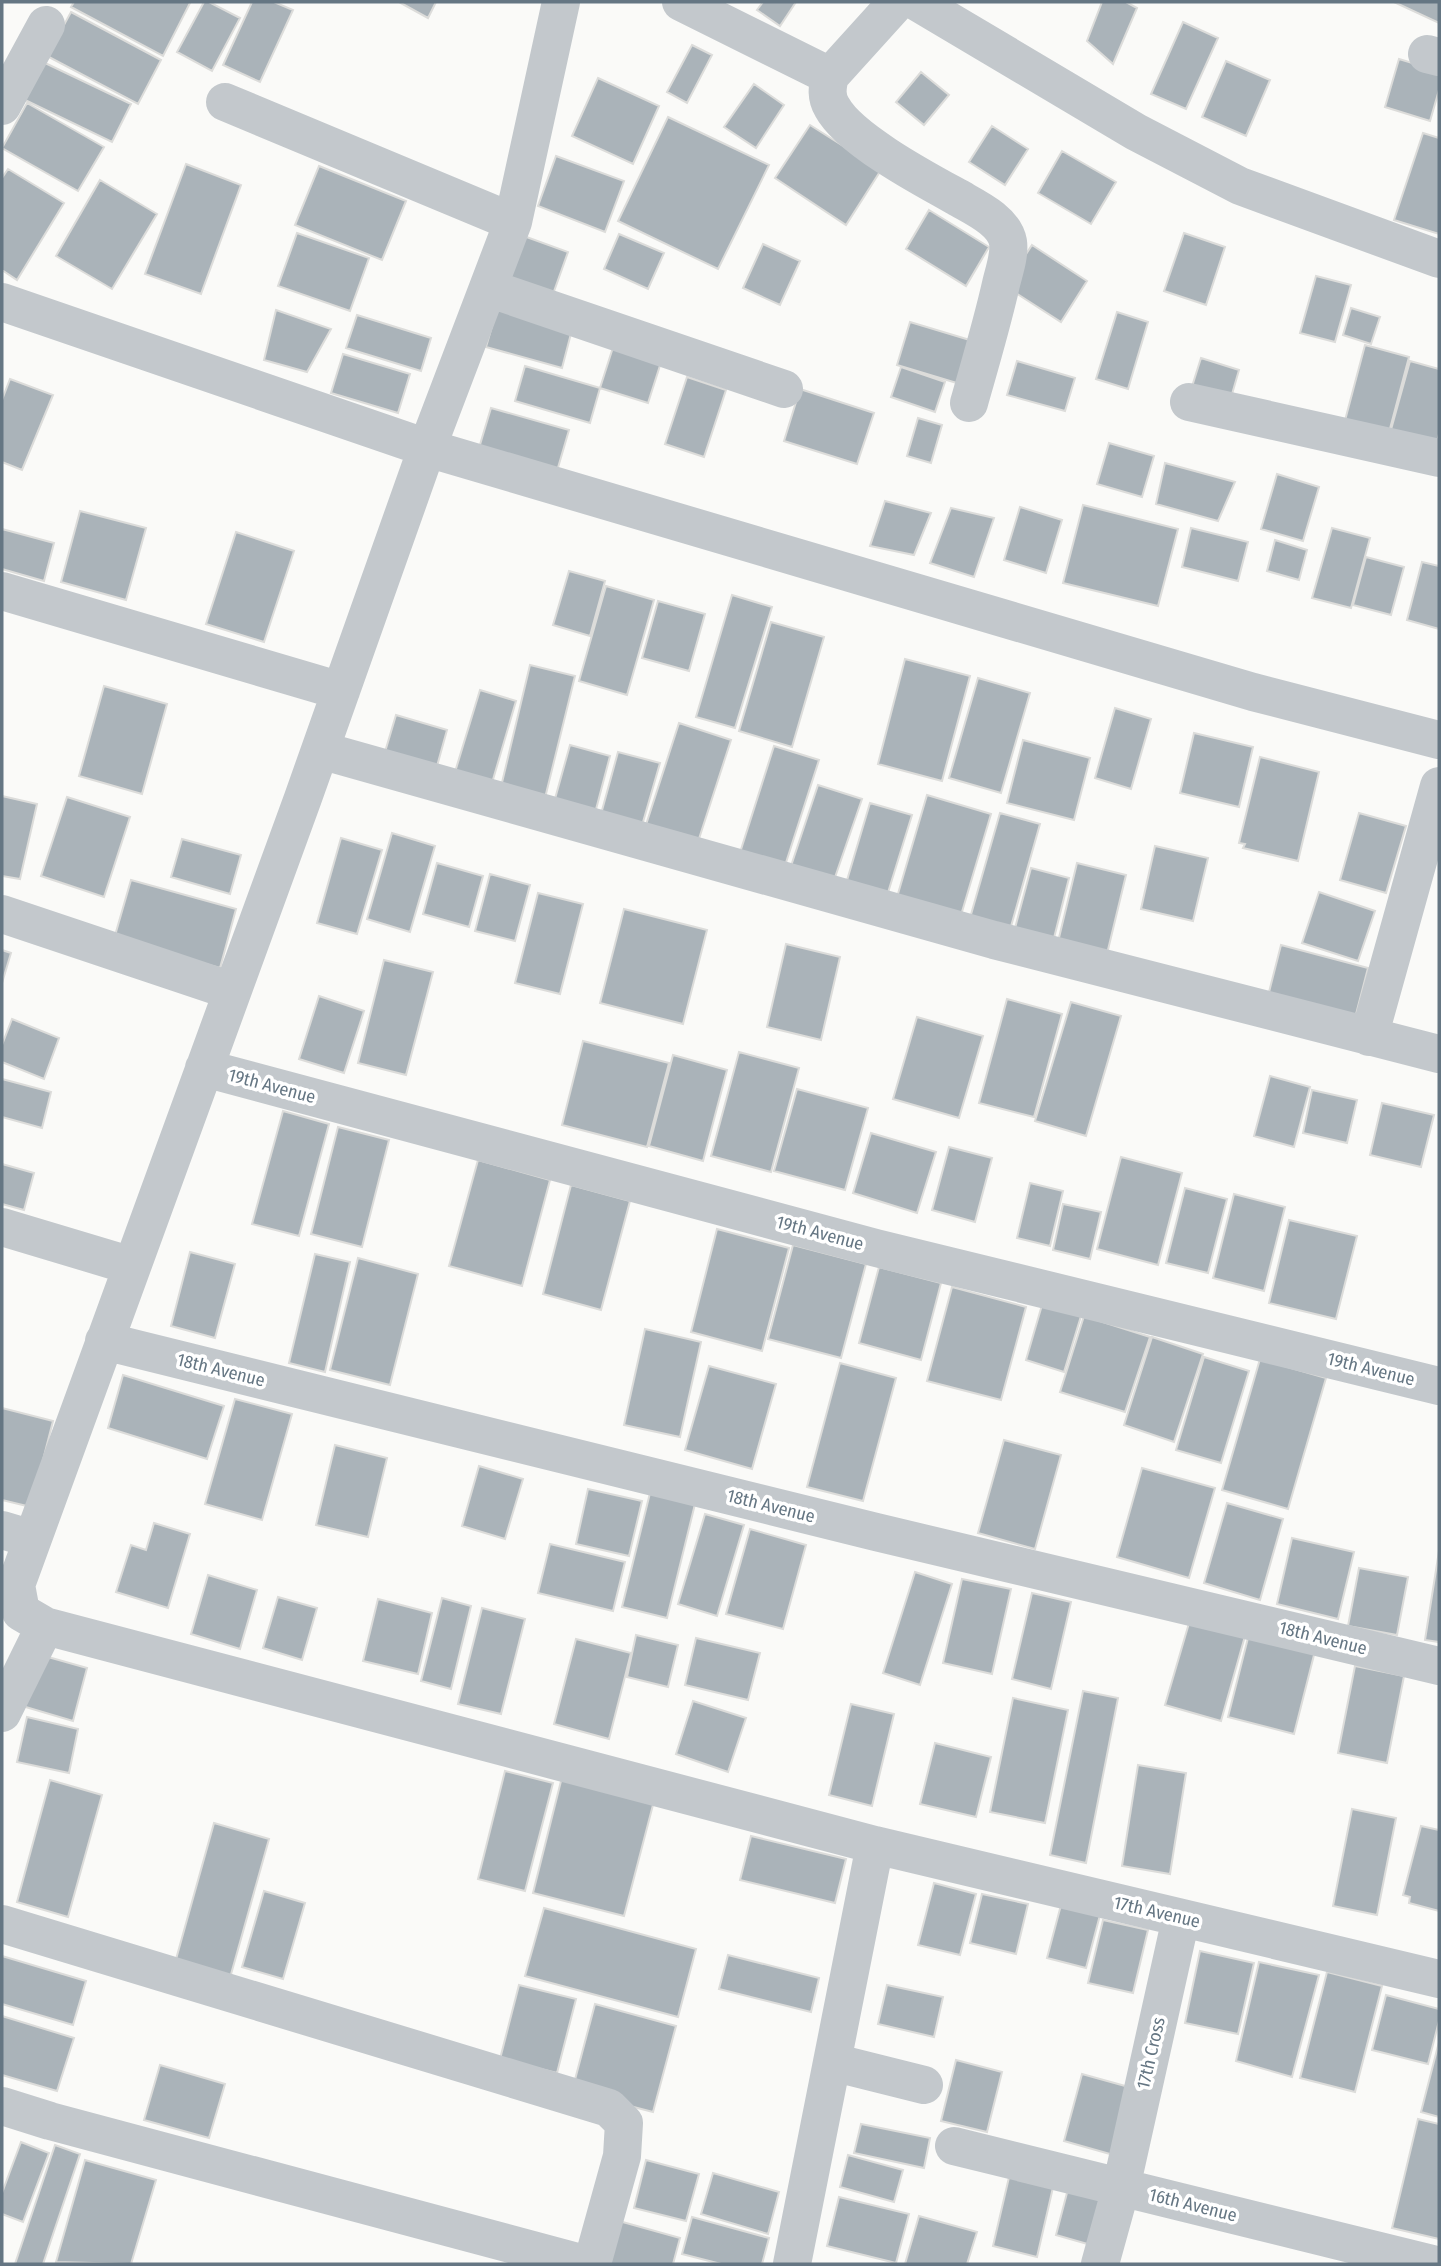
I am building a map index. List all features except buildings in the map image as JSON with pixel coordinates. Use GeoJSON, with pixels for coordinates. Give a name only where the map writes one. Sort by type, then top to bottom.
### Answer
{"type":"FeatureCollection","features":[{"type":"Feature","properties":{"kind":"street"},"geometry":{"type":"LineString","coordinates":[[2,1713],[45,1626],[21,1612],[16,1585],[17,1535],[104,1341],[320,750],[427,448],[513,222],[561,2]]}},
{"type":"Feature","properties":{"kind":"street"},"geometry":{"type":"LineString","coordinates":[[681,2],[830,76]]}},
{"type":"Feature","properties":{"kind":"street"},"geometry":{"type":"LineString","coordinates":[[897,2],[830,76],[826,90],[830,105],[854,132],[913,172],[982,211],[1002,229],[1007,238],[1009,251],[998,299],[969,403]]}},
{"type":"Feature","properties":{"kind":"street"},"geometry":{"type":"LineString","coordinates":[[917,2],[1136,131],[1240,186],[1439,259]]}},
{"type":"Feature","properties":{"kind":"street"},"geometry":{"type":"LineString","coordinates":[[2,106],[46,24]]}},
{"type":"Feature","properties":{"kind":"street"},"geometry":{"type":"LineString","coordinates":[[225,102],[513,222]]}},
{"type":"Feature","properties":{"kind":"street"},"geometry":{"type":"LineString","coordinates":[[488,288],[784,389]]}},
{"type":"Feature","properties":{"kind":"street"},"geometry":{"type":"LineString","coordinates":[[2,302],[427,448],[1253,692],[1439,740]]}},
{"type":"Feature","properties":{"kind":"street"},"geometry":{"type":"LineString","coordinates":[[1189,402],[1439,458]]}},
{"type":"Feature","properties":{"kind":"street"},"geometry":{"type":"LineString","coordinates":[[2,591],[341,691]]}},
{"type":"Feature","properties":{"kind":"street"},"geometry":{"type":"LineString","coordinates":[[320,750],[994,940],[1439,1054]]}},
{"type":"Feature","properties":{"kind":"street"},"geometry":{"type":"LineString","coordinates":[[1369,1037],[1439,786]]}},
{"type":"Feature","properties":{"kind":"street"},"geometry":{"type":"LineString","coordinates":[[2,914],[232,992]]}},
{"type":"Feature","properties":{"kind":"street","name":"19th Avenue"},"geometry":{"type":"LineString","coordinates":[[204,1068],[876,1248],[1439,1386]]}},
{"type":"Feature","properties":{"kind":"street"},"geometry":{"type":"LineString","coordinates":[[2,1227],[132,1266]]}},
{"type":"Feature","properties":{"kind":"street","name":"18th Avenue"},"geometry":{"type":"LineString","coordinates":[[104,1341],[889,1535],[1439,1666]]}},
{"type":"Feature","properties":{"kind":"street","name":"17th Avenue"},"geometry":{"type":"LineString","coordinates":[[45,1626],[876,1845],[1439,1979]]}},
{"type":"Feature","properties":{"kind":"street"},"geometry":{"type":"LineString","coordinates":[[792,2264],[876,1845]]}},
{"type":"Feature","properties":{"kind":"street","name":"17th Cross"},"geometry":{"type":"LineString","coordinates":[[1100,2264],[1121,2188],[1181,1918]]}},
{"type":"Feature","properties":{"kind":"street"},"geometry":{"type":"LineString","coordinates":[[2,1924],[609,2108],[624,2123],[622,2156],[592,2264]]}},
{"type":"Feature","properties":{"kind":"street"},"geometry":{"type":"LineString","coordinates":[[832,2062],[924,2085]]}},
{"type":"Feature","properties":{"kind":"street"},"geometry":{"type":"LineString","coordinates":[[2,2106],[50,2122],[585,2264]]}},
{"type":"Feature","properties":{"kind":"street","name":"16th Avenue"},"geometry":{"type":"LineString","coordinates":[[954,2146],[1432,2264]]}}]}
